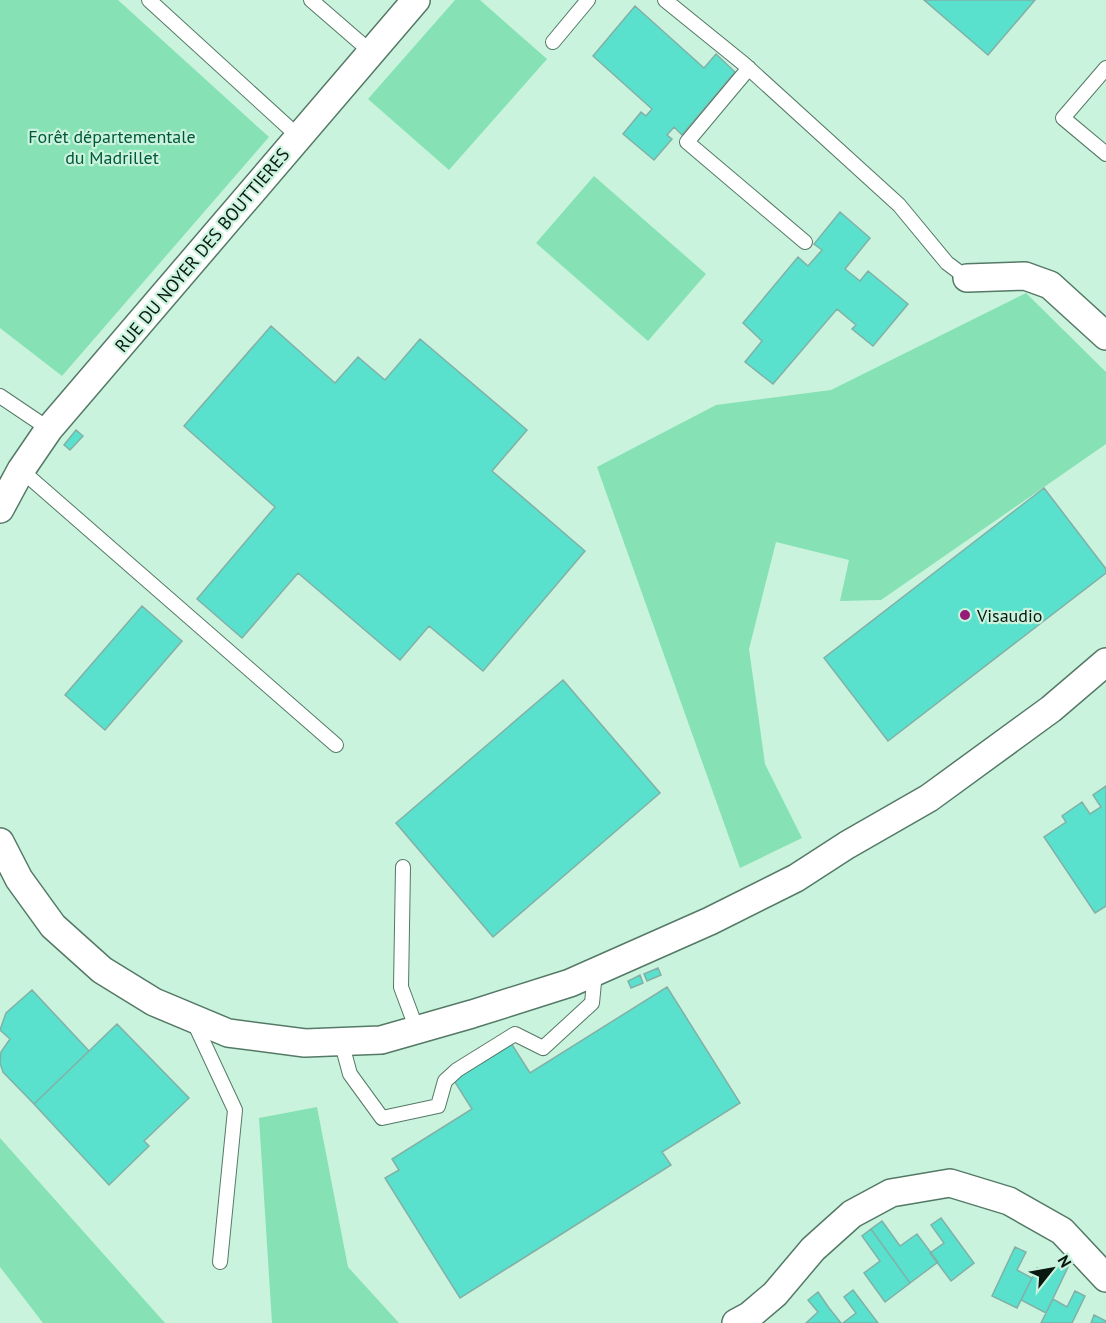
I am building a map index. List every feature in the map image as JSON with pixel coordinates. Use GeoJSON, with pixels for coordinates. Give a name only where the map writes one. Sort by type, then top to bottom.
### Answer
{"type":"FeatureCollection","features":[{"type":"Feature","properties":{"kind":"street","name":"RUE DU NOYER DES BOUTTIERES"},"geometry":{"type":"LineString","coordinates":[[0,509],[21,470],[49,429],[416,0]]}},
{"type":"Feature","properties":{"kind":"street"},"geometry":{"type":"LineString","coordinates":[[967,278],[1025,276],[1050,285],[1106,336]]}},
{"type":"Feature","properties":{"kind":"street"},"geometry":{"type":"LineString","coordinates":[[0,842],[19,879],[53,926],[102,970],[154,1002],[228,1033],[305,1043],[381,1040],[570,983],[710,921],[796,878],[847,845],[929,798],[1051,709],[1106,662]]}},
{"type":"Feature","properties":{"kind":"street"},"geometry":{"type":"LineString","coordinates":[[736,1323],[749,1316],[775,1294],[813,1249],[852,1214],[891,1193],[950,1183],[1009,1201],[1062,1231],[1106,1278]]}},
{"type":"Feature","properties":{"kind":"lane"},"geometry":{"type":"LineString","coordinates":[[149,0],[299,137]]}},
{"type":"Feature","properties":{"kind":"lane"},"geometry":{"type":"LineString","coordinates":[[310,0],[371,52]]}},
{"type":"Feature","properties":{"kind":"lane"},"geometry":{"type":"LineString","coordinates":[[553,42],[588,0]]}},
{"type":"Feature","properties":{"kind":"lane"},"geometry":{"type":"LineString","coordinates":[[665,0],[749,68],[899,205],[947,263],[967,278]]}},
{"type":"Feature","properties":{"kind":"lane"},"geometry":{"type":"LineString","coordinates":[[749,68],[687,142],[805,242]]}},
{"type":"Feature","properties":{"kind":"lane"},"geometry":{"type":"LineString","coordinates":[[1106,68],[1063,118],[1106,154]]}},
{"type":"Feature","properties":{"kind":"lane"},"geometry":{"type":"LineString","coordinates":[[0,396],[49,429]]}},
{"type":"Feature","properties":{"kind":"lane"},"geometry":{"type":"LineString","coordinates":[[21,470],[336,744]]}},
{"type":"Feature","properties":{"kind":"lane"},"geometry":{"type":"LineString","coordinates":[[403,867],[401,987],[417,1030]]}},
{"type":"Feature","properties":{"kind":"lane"},"geometry":{"type":"LineString","coordinates":[[341,1041],[350,1074],[382,1118],[416,1112],[438,1106],[445,1081],[457,1070],[515,1034],[543,1048],[592,1004],[595,972]]}},
{"type":"Feature","properties":{"kind":"lane"},"geometry":{"type":"LineString","coordinates":[[192,1018],[235,1110],[220,1262]]}},
{"type":"Feature","properties":{"kind":"green space","name":"Forêt départementale du Madrillet"},"geometry":{"type":"Polygon","coordinates":[[[0,0],[118,0],[269,137],[62,376],[0,328],[0,0]]]}},
{"type":"Feature","properties":{"kind":"green space"},"geometry":{"type":"Polygon","coordinates":[[[455,0],[480,0],[547,59],[449,170],[368,99],[455,0]]]}},
{"type":"Feature","properties":{"kind":"green space"},"geometry":{"type":"Polygon","coordinates":[[[594,176],[706,274],[648,341],[536,243],[594,176]]]}},
{"type":"Feature","properties":{"kind":"green space"},"geometry":{"type":"Polygon","coordinates":[[[1026,293],[1106,372],[1106,444],[881,600],[840,601],[849,560],[776,542],[749,649],[765,764],[802,838],[740,868],[597,467],[716,405],[831,390],[1026,293]]]}},
{"type":"Feature","properties":{"kind":"green space"},"geometry":{"type":"Polygon","coordinates":[[[317,1107],[348,1267],[399,1323],[272,1323],[259,1118],[317,1107]]]}},
{"type":"Feature","properties":{"kind":"green space"},"geometry":{"type":"Polygon","coordinates":[[[0,1138],[165,1323],[43,1323],[0,1267],[0,1138]]]}},
{"type":"Feature","properties":{"kind":"building"},"geometry":{"type":"Polygon","coordinates":[[[924,0],[1035,0],[988,55],[924,0]]]}},
{"type":"Feature","properties":{"kind":"building"},"geometry":{"type":"Polygon","coordinates":[[[635,6],[704,68],[716,54],[735,72],[682,135],[674,127],[667,135],[672,139],[654,160],[623,134],[641,112],[646,116],[652,109],[593,56],[635,6]]]}},
{"type":"Feature","properties":{"kind":"building"},"geometry":{"type":"Polygon","coordinates":[[[840,212],[870,238],[845,269],[860,281],[868,271],[908,304],[873,346],[852,329],[856,325],[837,309],[773,384],[745,362],[762,341],[743,323],[798,257],[808,266],[822,250],[814,244],[840,212]]]}},
{"type":"Feature","properties":{"kind":"building"},"geometry":{"type":"Polygon","coordinates":[[[271,326],[335,383],[358,357],[385,380],[420,339],[527,430],[492,471],[585,551],[483,671],[429,626],[400,660],[298,573],[242,638],[197,599],[275,507],[184,426],[271,326]]]}},
{"type":"Feature","properties":{"kind":"building"},"geometry":{"type":"Polygon","coordinates":[[[76,430],[83,436],[70,450],[64,445],[76,430]]]}},
{"type":"Feature","properties":{"kind":"building","name":"Visaudio"},"geometry":{"type":"Polygon","coordinates":[[[1044,488],[1106,569],[1106,573],[888,741],[824,658],[1044,488]]]}},
{"type":"Feature","properties":{"kind":"building"},"geometry":{"type":"Polygon","coordinates":[[[142,606],[182,641],[105,730],[65,695],[142,606]]]}},
{"type":"Feature","properties":{"kind":"building"},"geometry":{"type":"Polygon","coordinates":[[[563,680],[660,793],[493,937],[396,823],[563,680]]]}},
{"type":"Feature","properties":{"kind":"building"},"geometry":{"type":"Polygon","coordinates":[[[1106,786],[1106,906],[1095,913],[1044,837],[1066,822],[1062,816],[1082,802],[1090,814],[1101,807],[1093,795],[1106,786]]]}},
{"type":"Feature","properties":{"kind":"building"},"geometry":{"type":"Polygon","coordinates":[[[658,968],[661,975],[647,981],[644,974],[658,968]]]}},
{"type":"Feature","properties":{"kind":"building"},"geometry":{"type":"Polygon","coordinates":[[[640,975],[643,983],[631,988],[628,981],[640,975]]]}},
{"type":"Feature","properties":{"kind":"building"},"geometry":{"type":"Polygon","coordinates":[[[667,987],[740,1103],[662,1152],[671,1165],[460,1298],[385,1178],[399,1170],[392,1159],[472,1109],[453,1079],[511,1043],[530,1073],[667,987]]]}},
{"type":"Feature","properties":{"kind":"building"},"geometry":{"type":"Polygon","coordinates":[[[32,990],[89,1051],[34,1104],[3,1072],[0,1063],[1,1052],[10,1039],[0,1030],[6,1013],[32,990]]]}},
{"type":"Feature","properties":{"kind":"building"},"geometry":{"type":"Polygon","coordinates":[[[117,1024],[189,1098],[144,1141],[149,1146],[109,1185],[34,1104],[117,1024]]]}},
{"type":"Feature","properties":{"kind":"building"},"geometry":{"type":"Polygon","coordinates":[[[941,1218],[974,1263],[951,1281],[930,1253],[944,1243],[931,1225],[941,1218]]]}},
{"type":"Feature","properties":{"kind":"building"},"geometry":{"type":"Polygon","coordinates":[[[882,1221],[900,1246],[917,1234],[938,1262],[910,1283],[871,1229],[882,1221]]]}},
{"type":"Feature","properties":{"kind":"building"},"geometry":{"type":"Polygon","coordinates":[[[871,1229],[910,1283],[885,1302],[864,1273],[880,1261],[862,1236],[871,1229]]]}},
{"type":"Feature","properties":{"kind":"building"},"geometry":{"type":"Polygon","coordinates":[[[1015,1247],[1026,1252],[1017,1270],[1032,1278],[1017,1308],[992,1296],[1015,1247]]]}},
{"type":"Feature","properties":{"kind":"building"},"geometry":{"type":"Polygon","coordinates":[[[1060,1260],[1069,1265],[1046,1313],[1021,1300],[1037,1268],[1052,1275],[1060,1260]]]}},
{"type":"Feature","properties":{"kind":"building"},"geometry":{"type":"Polygon","coordinates":[[[853,1290],[878,1323],[843,1323],[856,1313],[844,1297],[853,1290]]]}},
{"type":"Feature","properties":{"kind":"building"},"geometry":{"type":"Polygon","coordinates":[[[1075,1291],[1085,1296],[1072,1323],[1041,1323],[1053,1299],[1067,1307],[1075,1291]]]}},
{"type":"Feature","properties":{"kind":"building"},"geometry":{"type":"Polygon","coordinates":[[[818,1292],[841,1323],[806,1323],[818,1312],[808,1300],[818,1292]]]}},
{"type":"Feature","properties":{"kind":"building"},"geometry":{"type":"Polygon","coordinates":[[[1094,1315],[1106,1321],[1105,1323],[1091,1323],[1094,1315]]]}},
{"type":"Feature","properties":{"kind":"place","name":"Visaudio"},"geometry":{"type":"Point","coordinates":[965,615]}}]}
